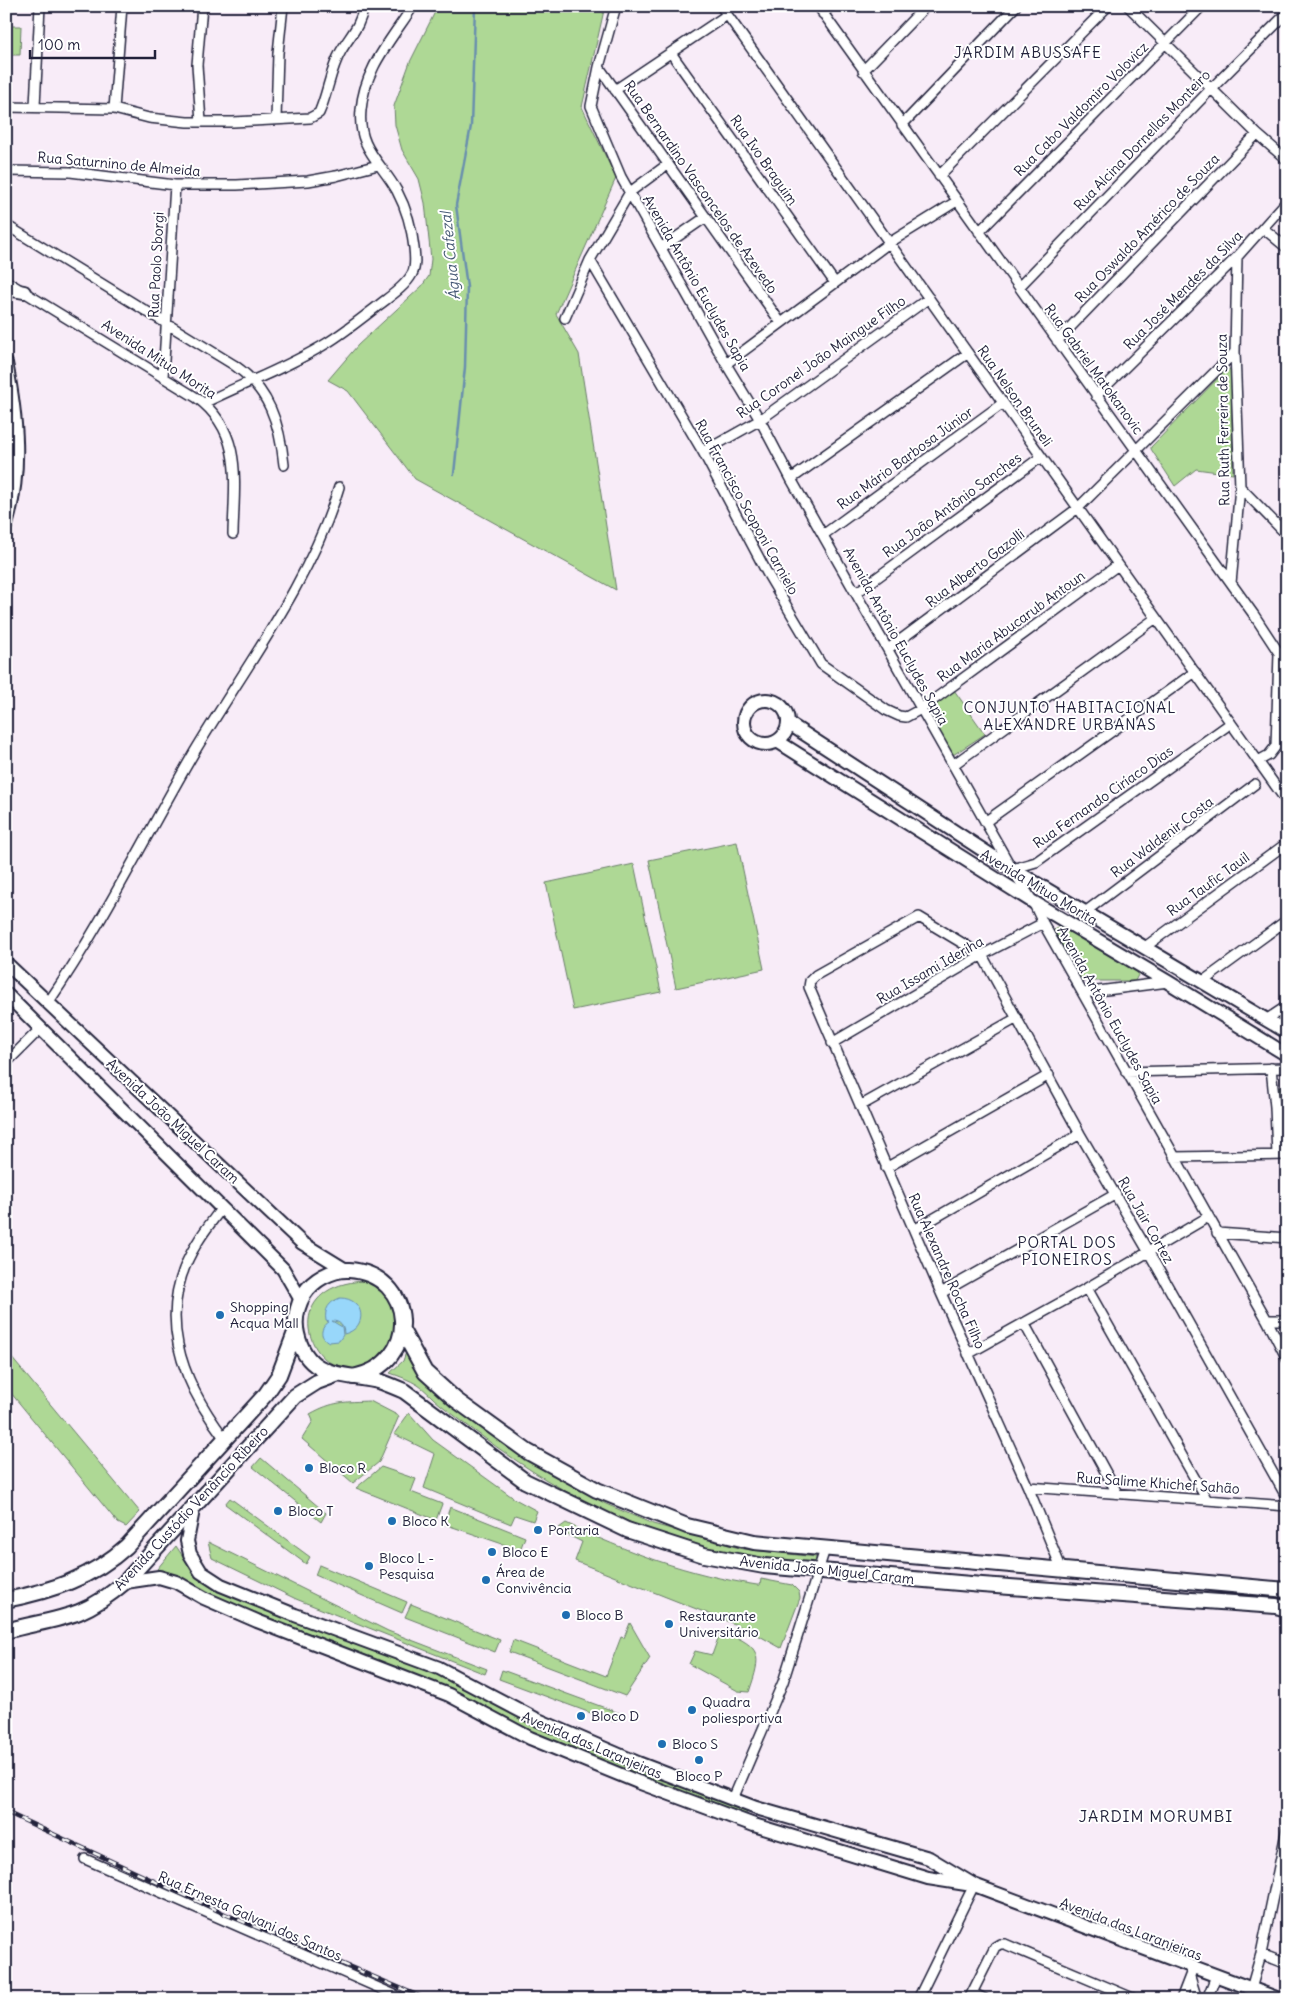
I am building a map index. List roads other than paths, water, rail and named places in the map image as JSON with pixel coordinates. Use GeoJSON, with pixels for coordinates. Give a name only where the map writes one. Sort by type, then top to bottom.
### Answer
{"type":"FeatureCollection","features":[{"type":"Feature","properties":{"kind":"main road"},"geometry":{"type":"LineString","coordinates":[[346,1270],[362,1272],[376,1278],[388,1287],[397,1300],[402,1315],[402,1330],[399,1343],[385,1363],[376,1370],[353,1376],[336,1375],[320,1368],[306,1355],[296,1330],[296,1320],[301,1300],[315,1282],[329,1274],[346,1270]]}},
{"type":"Feature","properties":{"kind":"main road","name":"Avenida Custódio Venâncio Ribeiro"},"geometry":{"type":"LineString","coordinates":[[6,1600],[45,1592],[86,1576],[111,1559],[140,1534],[266,1394],[285,1363],[296,1330]]}},
{"type":"Feature","properties":{"kind":"main road","name":"Avenida João Miguel Caram"},"geometry":{"type":"LineString","coordinates":[[402,1330],[425,1372],[456,1400],[528,1452],[597,1490],[687,1526],[754,1542],[1287,1590]]}},
{"type":"Feature","properties":{"kind":"main road","name":"Avenida Custódio Venâncio Ribeiro"},"geometry":{"type":"LineString","coordinates":[[6,1630],[46,1622],[80,1612],[107,1597],[125,1582],[295,1396],[318,1382],[336,1375]]}},
{"type":"Feature","properties":{"kind":"main road","name":"Avenida João Miguel Caram"},"geometry":{"type":"LineString","coordinates":[[353,1376],[382,1382],[404,1391],[525,1481],[627,1530],[704,1555],[764,1566],[982,1585],[1276,1606],[1287,1610]]}},
{"type":"Feature","properties":{"kind":"street"},"geometry":{"type":"LineString","coordinates":[[35,106],[40,6]]}},
{"type":"Feature","properties":{"kind":"street"},"geometry":{"type":"LineString","coordinates":[[114,109],[122,6]]}},
{"type":"Feature","properties":{"kind":"street"},"geometry":{"type":"LineString","coordinates":[[201,122],[196,66],[202,6]]}},
{"type":"Feature","properties":{"kind":"street"},"geometry":{"type":"LineString","coordinates":[[276,119],[278,53],[283,6]]}},
{"type":"Feature","properties":{"kind":"street"},"geometry":{"type":"LineString","coordinates":[[6,107],[35,106],[114,109],[160,120],[201,122],[310,118],[319,113],[341,50],[355,32],[362,17],[364,6]]}},
{"type":"Feature","properties":{"kind":"street"},"geometry":{"type":"LineString","coordinates":[[204,403],[328,343],[383,302],[411,276],[415,257],[410,226],[397,190],[369,150],[360,117],[363,94],[375,64],[413,6]]}},
{"type":"Feature","properties":{"kind":"street"},"geometry":{"type":"LineString","coordinates":[[599,67],[616,6]]}},
{"type":"Feature","properties":{"kind":"street","name":"Rua Nelson Bruneli"},"geometry":{"type":"LineString","coordinates":[[721,6],[1287,802]]}},
{"type":"Feature","properties":{"kind":"street"},"geometry":{"type":"LineString","coordinates":[[820,10],[830,6]]}},
{"type":"Feature","properties":{"kind":"street"},"geometry":{"type":"LineString","coordinates":[[863,71],[926,6]]}},
{"type":"Feature","properties":{"kind":"street"},"geometry":{"type":"LineString","coordinates":[[902,125],[1016,6]]}},
{"type":"Feature","properties":{"kind":"street"},"geometry":{"type":"LineString","coordinates":[[939,176],[1108,6]]}},
{"type":"Feature","properties":{"kind":"street"},"geometry":{"type":"LineString","coordinates":[[1128,6],[1257,134],[1287,160]]}},
{"type":"Feature","properties":{"kind":"street","name":"Rua Cabo Valdomiro Volovicz"},"geometry":{"type":"LineString","coordinates":[[979,232],[1202,6]]}},
{"type":"Feature","properties":{"kind":"street","name":"Rua Gabriel Matokanovic"},"geometry":{"type":"LineString","coordinates":[[820,10],[1231,583],[1279,653],[1276,746],[1269,755],[1258,761]]}},
{"type":"Feature","properties":{"kind":"street","name":"Rua Alcina Dornellas Monteiro"},"geometry":{"type":"LineString","coordinates":[[1018,287],[1287,13]]}},
{"type":"Feature","properties":{"kind":"street"},"geometry":{"type":"LineString","coordinates":[[615,90],[727,16]]}},
{"type":"Feature","properties":{"kind":"street","name":"Rua Ivo Braguim"},"geometry":{"type":"LineString","coordinates":[[671,53],[834,283]]}},
{"type":"Feature","properties":{"kind":"street","name":"Rua Bernardino Vasconcelos de Azevedo"},"geometry":{"type":"LineString","coordinates":[[599,67],[781,323]]}},
{"type":"Feature","properties":{"kind":"street","name":"Avenida Antônio Euclydes Sapia"},"geometry":{"type":"LineString","coordinates":[[599,67],[591,106],[621,177],[726,364],[760,420],[791,479],[953,766],[1033,902],[1042,924],[1083,993],[1267,1320],[1287,1359]]}},
{"type":"Feature","properties":{"kind":"street","name":"Rua Oswaldo Américo de Souza"},"geometry":{"type":"LineString","coordinates":[[1057,341],[1257,134]]}},
{"type":"Feature","properties":{"kind":"street"},"geometry":{"type":"LineString","coordinates":[[565,318],[590,260],[630,192],[668,164]]}},
{"type":"Feature","properties":{"kind":"street","name":"Rua Saturnino de Almeida"},"geometry":{"type":"LineString","coordinates":[[6,171],[70,172],[175,185],[287,183],[336,176],[378,165]]}},
{"type":"Feature","properties":{"kind":"street","name":"Rua Paolo Sborgi"},"geometry":{"type":"LineString","coordinates":[[162,377],[175,185]]}},
{"type":"Feature","properties":{"kind":"street"},"geometry":{"type":"LineString","coordinates":[[726,364],[889,243],[957,201]]}},
{"type":"Feature","properties":{"kind":"street","name":"Rua José Mendes da Silva"},"geometry":{"type":"LineString","coordinates":[[1096,396],[1237,257],[1287,202]]}},
{"type":"Feature","properties":{"kind":"street"},"geometry":{"type":"LineString","coordinates":[[661,248],[706,217]]}},
{"type":"Feature","properties":{"kind":"street"},"geometry":{"type":"LineString","coordinates":[[6,225],[234,365],[252,379],[268,402],[277,426],[284,466]]}},
{"type":"Feature","properties":{"kind":"street"},"geometry":{"type":"LineString","coordinates":[[1263,228],[1287,248]]}},
{"type":"Feature","properties":{"kind":"street","name":"Rua Ruth Ferreira de Souza"},"geometry":{"type":"LineString","coordinates":[[1231,583],[1240,487],[1236,352],[1237,257]]}},
{"type":"Feature","properties":{"kind":"street","name":"Rua Francisco Scoponi Carnielo"},"geometry":{"type":"LineString","coordinates":[[590,260],[703,452],[767,573],[821,664],[886,710],[898,716],[906,717],[921,709]]}},
{"type":"Feature","properties":{"kind":"street","name":"Avenida Mituo Morita"},"geometry":{"type":"LineString","coordinates":[[6,281],[204,403],[212,410],[221,422],[233,453],[233,534]]}},
{"type":"Feature","properties":{"kind":"street"},"geometry":{"type":"LineString","coordinates":[[6,293],[13,290],[24,292]]}},
{"type":"Feature","properties":{"kind":"street","name":"Rua Coronel João Maingue Filho"},"geometry":{"type":"LineString","coordinates":[[703,452],[760,420],[929,298]]}},
{"type":"Feature","properties":{"kind":"street","name":"Rua Alberto Gazolli"},"geometry":{"type":"LineString","coordinates":[[888,649],[1078,508],[1236,352]]}},
{"type":"Feature","properties":{"kind":"street"},"geometry":{"type":"LineString","coordinates":[[791,479],[968,353]]}},
{"type":"Feature","properties":{"kind":"street"},"geometry":{"type":"LineString","coordinates":[[6,364],[14,403],[17,445],[15,480],[6,525]]}},
{"type":"Feature","properties":{"kind":"street","name":"Rua Mário Barbosa Júnior"},"geometry":{"type":"LineString","coordinates":[[823,535],[1003,403]]}},
{"type":"Feature","properties":{"kind":"street","name":"Rua João Antônio Sanches"},"geometry":{"type":"LineString","coordinates":[[856,593],[1041,456]]}},
{"type":"Feature","properties":{"kind":"street"},"geometry":{"type":"LineString","coordinates":[[48,1003],[84,948],[214,720],[288,600],[318,543],[339,487]]}},
{"type":"Feature","properties":{"kind":"street"},"geometry":{"type":"LineString","coordinates":[[1240,487],[1287,535]]}},
{"type":"Feature","properties":{"kind":"street","name":"Rua Maria Abucarub Antoun"},"geometry":{"type":"LineString","coordinates":[[921,709],[1118,565]]}},
{"type":"Feature","properties":{"kind":"street"},"geometry":{"type":"LineString","coordinates":[[953,766],[1156,618]]}},
{"type":"Feature","properties":{"kind":"street"},"geometry":{"type":"LineString","coordinates":[[985,822],[1195,672]]}},
{"type":"Feature","properties":{"kind":"street"},"geometry":{"type":"LineString","coordinates":[[769,700],[781,706],[786,713],[788,723],[784,734],[777,741],[766,744],[753,740],[747,734],[744,724],[746,713],[757,702],[769,700]]}},
{"type":"Feature","properties":{"kind":"street","name":"Avenida Mituo Morita"},"geometry":{"type":"LineString","coordinates":[[788,723],[1012,869],[1287,1032]]}},
{"type":"Feature","properties":{"kind":"street","name":"Rua Fernando Ciríaco Dias"},"geometry":{"type":"LineString","coordinates":[[1012,869],[1036,862],[1231,723]]}},
{"type":"Feature","properties":{"kind":"street","name":"Avenida Mituo Morita"},"geometry":{"type":"LineString","coordinates":[[777,741],[1033,902],[1168,982],[1287,1056]]}},
{"type":"Feature","properties":{"kind":"street","name":"Rua Waldenir Costa"},"geometry":{"type":"LineString","coordinates":[[1086,912],[1255,784]]}},
{"type":"Feature","properties":{"kind":"street","name":"Rua Taufic Tauil"},"geometry":{"type":"LineString","coordinates":[[1144,947],[1287,843]]}},
{"type":"Feature","properties":{"kind":"street","name":"Rua Alexandre Rocha Filho"},"geometry":{"type":"LineString","coordinates":[[982,955],[919,917],[816,975],[810,981],[810,990],[886,1168],[1028,1487],[1062,1570]]}},
{"type":"Feature","properties":{"kind":"street"},"geometry":{"type":"LineString","coordinates":[[1202,982],[1287,920]]}},
{"type":"Feature","properties":{"kind":"street","name":"Rua Issami Ideriha"},"geometry":{"type":"LineString","coordinates":[[832,1043],[982,955],[1042,924]]}},
{"type":"Feature","properties":{"kind":"street","name":"Rua Jair Cortez"},"geometry":{"type":"LineString","coordinates":[[982,955],[1080,1134],[1116,1194],[1287,1498]]}},
{"type":"Feature","properties":{"kind":"street","name":"Avenida João Miguel Caram"},"geometry":{"type":"LineString","coordinates":[[6,963],[302,1243],[346,1270]]}},
{"type":"Feature","properties":{"kind":"street"},"geometry":{"type":"LineString","coordinates":[[1083,993],[1168,982]]}},
{"type":"Feature","properties":{"kind":"street","name":"Avenida João Miguel Caram"},"geometry":{"type":"LineString","coordinates":[[6,994],[283,1269],[301,1300]]}},
{"type":"Feature","properties":{"kind":"street"},"geometry":{"type":"LineString","coordinates":[[1266,1020],[1287,1006]]}},
{"type":"Feature","properties":{"kind":"street"},"geometry":{"type":"LineString","coordinates":[[860,1106],[1017,1018]]}},
{"type":"Feature","properties":{"kind":"street"},"geometry":{"type":"LineString","coordinates":[[6,1063],[41,1028]]}},
{"type":"Feature","properties":{"kind":"street"},"geometry":{"type":"LineString","coordinates":[[1272,1068],[1277,1154]]}},
{"type":"Feature","properties":{"kind":"street"},"geometry":{"type":"LineString","coordinates":[[1126,1072],[1287,1068]]}},
{"type":"Feature","properties":{"kind":"street"},"geometry":{"type":"LineString","coordinates":[[886,1168],[1049,1076]]}},
{"type":"Feature","properties":{"kind":"street"},"geometry":{"type":"LineString","coordinates":[[914,1230],[1080,1134]]}},
{"type":"Feature","properties":{"kind":"street"},"geometry":{"type":"LineString","coordinates":[[1174,1157],[1287,1155]]}},
{"type":"Feature","properties":{"kind":"street"},"geometry":{"type":"LineString","coordinates":[[941,1293],[1116,1194]]}},
{"type":"Feature","properties":{"kind":"street"},"geometry":{"type":"LineString","coordinates":[[221,1209],[196,1244],[186,1265],[178,1286],[175,1314],[176,1343],[181,1363],[206,1415],[225,1439]]}},
{"type":"Feature","properties":{"kind":"street"},"geometry":{"type":"LineString","coordinates":[[968,1354],[1087,1288],[1208,1217]]}},
{"type":"Feature","properties":{"kind":"street"},"geometry":{"type":"LineString","coordinates":[[1217,1233],[1287,1238]]}},
{"type":"Feature","properties":{"kind":"street"},"geometry":{"type":"LineString","coordinates":[[1087,1288],[1207,1500]]}},
{"type":"Feature","properties":{"kind":"street"},"geometry":{"type":"LineString","coordinates":[[1267,1320],[1287,1320]]}},
{"type":"Feature","properties":{"kind":"street"},"geometry":{"type":"LineString","coordinates":[[1024,1323],[1117,1493]]}},
{"type":"Feature","properties":{"kind":"street","name":"Rua Salime Khichef Sahão"},"geometry":{"type":"LineString","coordinates":[[1028,1487],[1287,1506]]}},
{"type":"Feature","properties":{"kind":"street","name":"Avenida das Laranjeiras"},"geometry":{"type":"LineString","coordinates":[[194,1505],[187,1541],[190,1554],[201,1572],[221,1585],[295,1615],[439,1668],[536,1719],[638,1763],[756,1808],[929,1858],[974,1885],[1192,1972],[1216,1976],[1279,1999]]}},
{"type":"Feature","properties":{"kind":"street"},"geometry":{"type":"LineString","coordinates":[[733,1799],[783,1682],[825,1549]]}},
{"type":"Feature","properties":{"kind":"street","name":"Avenida das Laranjeiras"},"geometry":{"type":"LineString","coordinates":[[125,1582],[159,1577],[176,1582],[204,1598],[257,1621],[449,1694],[530,1738],[754,1825],[928,1878],[974,1885]]}},
{"type":"Feature","properties":{"kind":"street"},"geometry":{"type":"LineString","coordinates":[[1251,1989],[1261,1954],[1287,1828]]}},
{"type":"Feature","properties":{"kind":"street","name":"Rua Ernesta Galvani dos Santos"},"geometry":{"type":"LineString","coordinates":[[85,1859],[404,1999]]}},
{"type":"Feature","properties":{"kind":"street"},"geometry":{"type":"LineString","coordinates":[[918,1999],[974,1885]]}},
{"type":"Feature","properties":{"kind":"street"},"geometry":{"type":"LineString","coordinates":[[985,1999],[971,1996],[995,1947],[1000,1944],[1005,1944],[1136,1999]]}},
{"type":"Feature","properties":{"kind":"street"},"geometry":{"type":"LineString","coordinates":[[1261,1954],[1287,1964]]}},
{"type":"Feature","properties":{"kind":"street"},"geometry":{"type":"LineString","coordinates":[[1181,1999],[1192,1972]]}},
{"type":"Feature","properties":{"kind":"street"},"geometry":{"type":"LineString","coordinates":[[1192,1972],[1197,1999]]}},
{"type":"Feature","properties":{"kind":"street"},"geometry":{"type":"LineString","coordinates":[[1207,1999],[1216,1976]]}},
{"type":"Feature","properties":{"kind":"water"},"geometry":{"type":"Polygon","coordinates":[[[340,1298],[348,1299],[355,1303],[361,1314],[360,1320],[352,1331],[344,1334],[343,1329],[341,1324],[332,1321],[342,1327],[343,1335],[339,1341],[329,1342],[322,1335],[322,1330],[329,1322],[326,1321],[326,1313],[330,1304],[340,1298]]]}},
{"type":"Feature","properties":{"kind":"waterway","name":"Água Cafezal"},"geometry":{"type":"LineString","coordinates":[[454,474],[465,367],[467,287],[456,205],[471,126],[475,6]]}},
{"type":"Feature","properties":{"kind":"railway"},"geometry":{"type":"LineString","coordinates":[[6,1812],[225,1914],[426,1999]]}},
{"type":"Feature","properties":{"kind":"place","name":"Shopping Acqua Mall"},"geometry":{"type":"Point","coordinates":[220,1315]}},
{"type":"Feature","properties":{"kind":"place","name":"Bloco R"},"geometry":{"type":"Point","coordinates":[309,1468]}},
{"type":"Feature","properties":{"kind":"place","name":"Bloco T"},"geometry":{"type":"Point","coordinates":[278,1511]}},
{"type":"Feature","properties":{"kind":"place","name":"Bloco K"},"geometry":{"type":"Point","coordinates":[392,1521]}},
{"type":"Feature","properties":{"kind":"place","name":"Portaria"},"geometry":{"type":"Point","coordinates":[538,1530]}},
{"type":"Feature","properties":{"kind":"place","name":"Bloco E"},"geometry":{"type":"Point","coordinates":[492,1552]}},
{"type":"Feature","properties":{"kind":"place","name":"Bloco L - Pesquisa"},"geometry":{"type":"Point","coordinates":[369,1566]}},
{"type":"Feature","properties":{"kind":"place","name":"Área de Convivência"},"geometry":{"type":"Point","coordinates":[486,1580]}},
{"type":"Feature","properties":{"kind":"place","name":"Bloco B"},"geometry":{"type":"Point","coordinates":[566,1615]}},
{"type":"Feature","properties":{"kind":"place","name":"Restaurante Universitário"},"geometry":{"type":"Point","coordinates":[669,1624]}},
{"type":"Feature","properties":{"kind":"place","name":"Quadra poliesportiva"},"geometry":{"type":"Point","coordinates":[692,1710]}},
{"type":"Feature","properties":{"kind":"place","name":"Bloco D"},"geometry":{"type":"Point","coordinates":[581,1716]}},
{"type":"Feature","properties":{"kind":"place","name":"Bloco S"},"geometry":{"type":"Point","coordinates":[662,1744]}},
{"type":"Feature","properties":{"kind":"place","name":"Bloco P"},"geometry":{"type":"Point","coordinates":[699,1760]}},
{"type":"Feature","properties":{"kind":"district","name":"JARDIM ABUSSAFE"},"geometry":{"type":"Point","coordinates":[1028,52]}},
{"type":"Feature","properties":{"kind":"district","name":"CONJUNTO HABITACIONAL ALEXANDRE URBANAS"},"geometry":{"type":"Point","coordinates":[1070,716]}},
{"type":"Feature","properties":{"kind":"district","name":"PORTAL DOS PIONEIROS"},"geometry":{"type":"Point","coordinates":[1067,1250]}},
{"type":"Feature","properties":{"kind":"district","name":"JARDIM MORUMBI"},"geometry":{"type":"Point","coordinates":[1156,1816]}}]}
